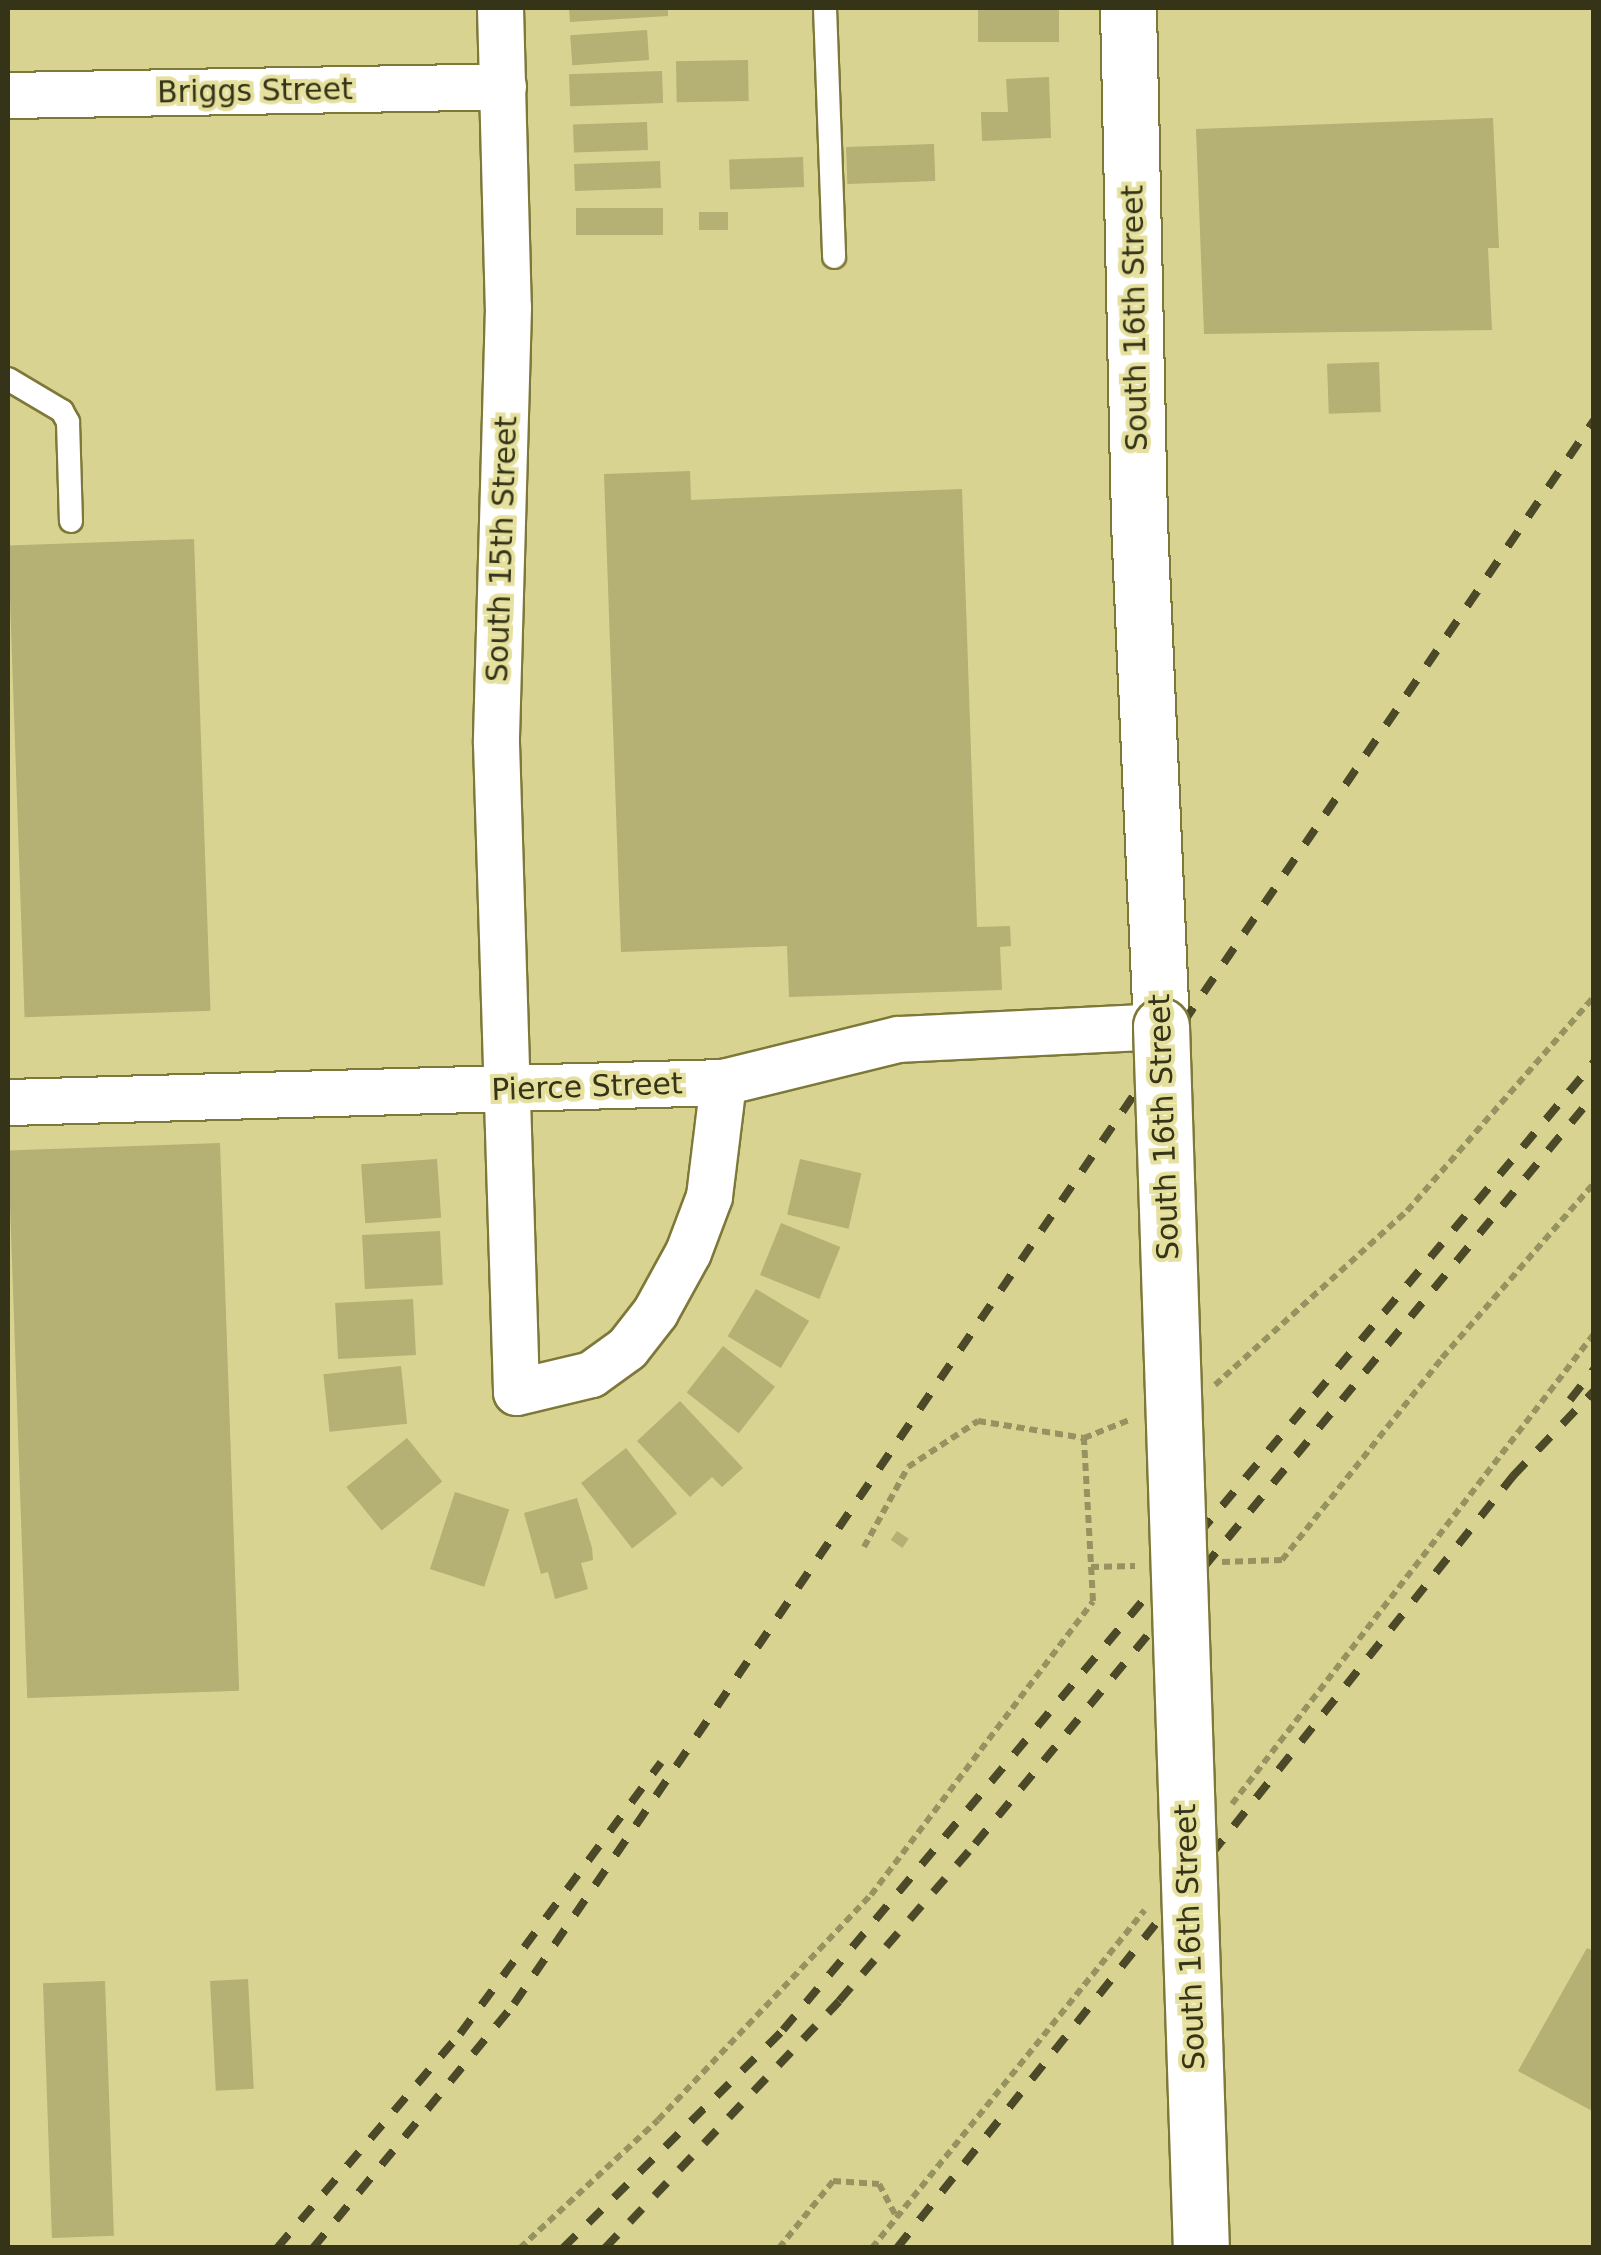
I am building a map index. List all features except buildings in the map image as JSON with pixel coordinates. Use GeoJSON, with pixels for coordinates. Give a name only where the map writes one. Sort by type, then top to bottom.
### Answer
{"type":"FeatureCollection","features":[{"type":"Feature","properties":{"kind":"street","name":"South 15th Street"},"geometry":{"type":"LineString","coordinates":[[500,8],[507,396],[496,744],[516,1392],[591,1374],[627,1348],[655,1312],[688,1252],[708,1196],[723,1082]]}},
{"type":"Feature","properties":{"kind":"street","name":"South 16th Street"},"geometry":{"type":"LineString","coordinates":[[1128,8],[1139,522],[1161,1026],[1200,2248]]}},
{"type":"Feature","properties":{"kind":"street","name":"Briggs Street"},"geometry":{"type":"LineString","coordinates":[[8,95],[503,86]]}},
{"type":"Feature","properties":{"kind":"street","name":"Pierce Street"},"geometry":{"type":"LineString","coordinates":[[8,1102],[723,1082],[898,1039],[1161,1026]]}},
{"type":"Feature","properties":{"kind":"lane"},"geometry":{"type":"LineString","coordinates":[[824,8],[834,258]]}},
{"type":"Feature","properties":{"kind":"lane"},"geometry":{"type":"LineString","coordinates":[[8,379],[62,411],[71,520]]}},
{"type":"Feature","properties":{"kind":"path"},"geometry":{"type":"LineString","coordinates":[[1208,1388],[1225,1380],[1407,1211],[1594,997]]}},
{"type":"Feature","properties":{"kind":"path"},"geometry":{"type":"LineString","coordinates":[[1207,1563],[1282,1560],[1442,1358],[1594,1183]]}},
{"type":"Feature","properties":{"kind":"path"},"geometry":{"type":"LineString","coordinates":[[864,1546],[908,1467],[978,1422],[1084,1438],[1137,1416]]}},
{"type":"Feature","properties":{"kind":"path"},"geometry":{"type":"LineString","coordinates":[[520,2248],[658,2120],[871,1895],[1093,1600],[1084,1438]]}},
{"type":"Feature","properties":{"kind":"path"},"geometry":{"type":"LineString","coordinates":[[1091,1568],[1143,1565]]}},
{"type":"Feature","properties":{"kind":"path"},"geometry":{"type":"LineString","coordinates":[[779,2248],[833,2181],[879,2184],[896,2216]]}},
{"type":"Feature","properties":{"kind":"railway"},"geometry":{"type":"LineString","coordinates":[[313,2248],[514,2004],[1594,420]]}},
{"type":"Feature","properties":{"kind":"railway"},"geometry":{"type":"LineString","coordinates":[[563,2248],[783,2030],[1594,1062]]}},
{"type":"Feature","properties":{"kind":"railway"},"geometry":{"type":"LineString","coordinates":[[605,2248],[839,2001],[975,1844],[1594,1095]]}},
{"type":"Feature","properties":{"kind":"railway"},"geometry":{"type":"LineString","coordinates":[[1570,1400],[1594,1369]]}},
{"type":"Feature","properties":{"kind":"railway"},"geometry":{"type":"LineString","coordinates":[[897,2248],[1513,1476],[1594,1391]]}},
{"type":"Feature","properties":{"kind":"railway"},"geometry":{"type":"LineString","coordinates":[[277,2248],[460,2034],[661,1762]]}}]}
